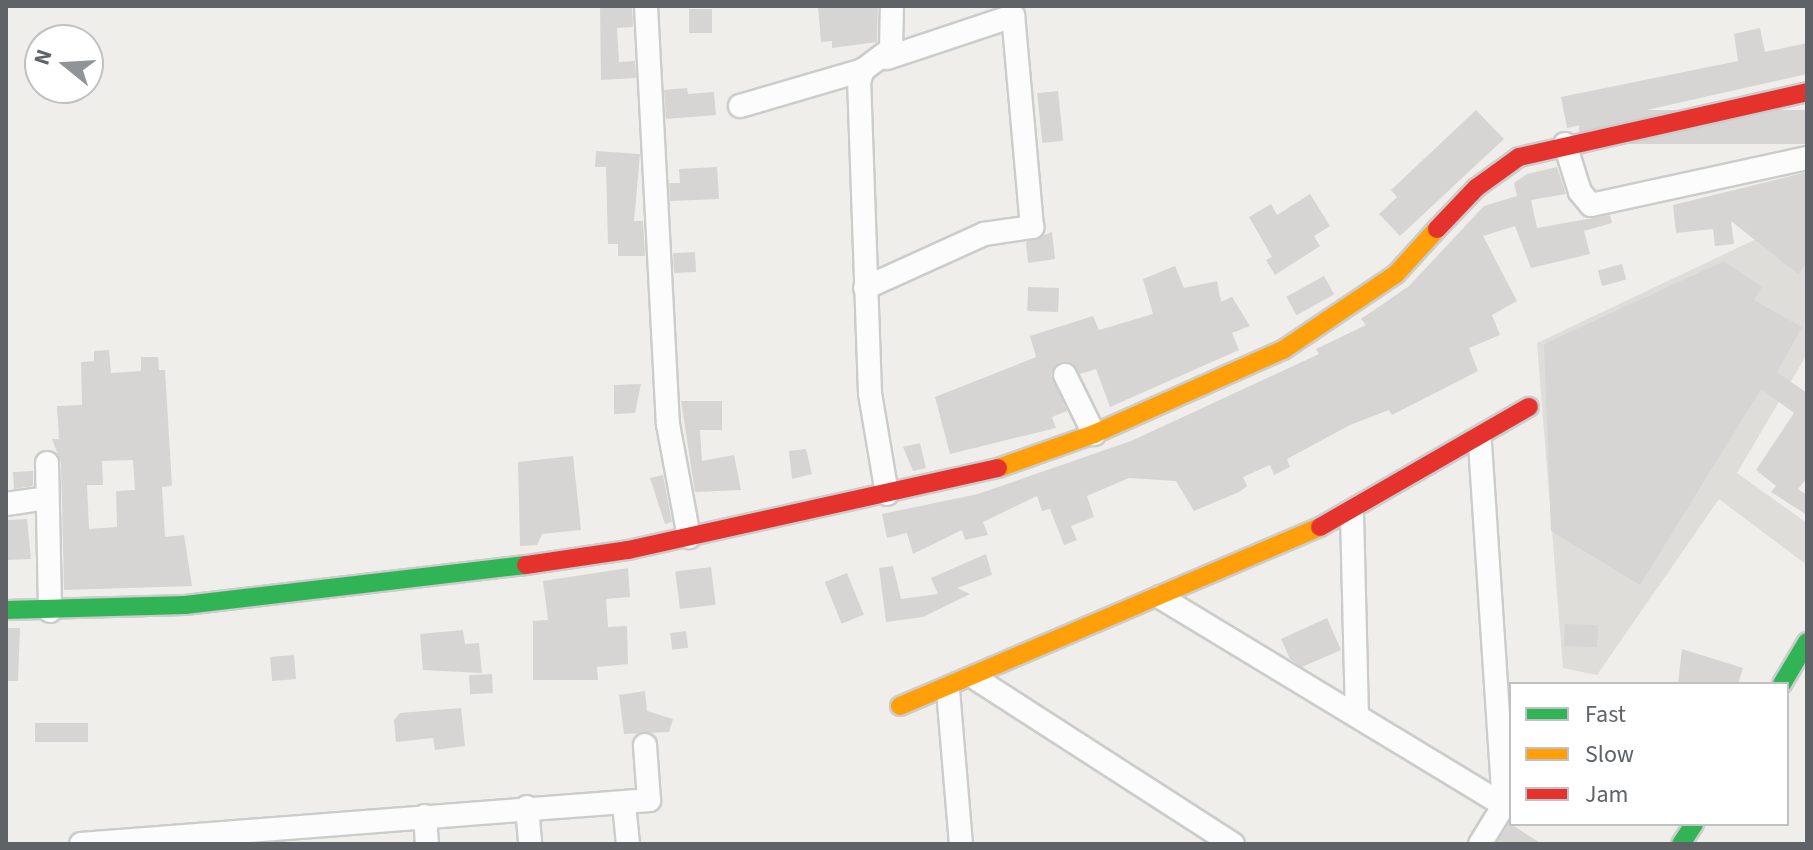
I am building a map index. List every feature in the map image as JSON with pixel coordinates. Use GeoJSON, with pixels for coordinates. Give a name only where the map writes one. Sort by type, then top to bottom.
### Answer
{"type":"FeatureCollection","features":[{"type":"Feature","properties":{"kind":"street"},"geometry":{"type":"LineString","coordinates":[[646,6],[668,424],[689,537]]}},
{"type":"Feature","properties":{"kind":"street"},"geometry":{"type":"LineString","coordinates":[[887,58],[892,6]]}},
{"type":"Feature","properties":{"kind":"street"},"geometry":{"type":"LineString","coordinates":[[740,106],[863,70],[887,58],[1013,16],[1032,227],[984,234],[865,288]]}},
{"type":"Feature","properties":{"kind":"street"},"geometry":{"type":"LineString","coordinates":[[863,70],[865,288],[870,393],[887,494]]}},
{"type":"Feature","properties":{"kind":"street"},"geometry":{"type":"LineString","coordinates":[[6,610],[50,611],[405,583],[689,537],[972,477],[1094,434],[1283,350],[1353,308],[1500,168],[1565,144],[1807,92]]}},
{"type":"Feature","properties":{"kind":"street"},"geometry":{"type":"LineString","coordinates":[[1565,144],[1580,192],[1591,205],[1807,158]]}},
{"type":"Feature","properties":{"kind":"street"},"geometry":{"type":"LineString","coordinates":[[1065,375],[1094,434]]}},
{"type":"Feature","properties":{"kind":"street"},"geometry":{"type":"LineString","coordinates":[[900,706],[948,690],[1352,513],[1480,441],[1529,407]]}},
{"type":"Feature","properties":{"kind":"street"},"geometry":{"type":"LineString","coordinates":[[1480,441],[1504,805],[1480,844]]}},
{"type":"Feature","properties":{"kind":"street"},"geometry":{"type":"LineString","coordinates":[[47,463],[50,611]]}},
{"type":"Feature","properties":{"kind":"street"},"geometry":{"type":"LineString","coordinates":[[6,504],[47,498]]}},
{"type":"Feature","properties":{"kind":"street"},"geometry":{"type":"LineString","coordinates":[[1352,513],[1357,716]]}},
{"type":"Feature","properties":{"kind":"street"},"geometry":{"type":"LineString","coordinates":[[1160,597],[1504,805]]}},
{"type":"Feature","properties":{"kind":"street"},"geometry":{"type":"LineString","coordinates":[[1783,682],[1807,642]]}},
{"type":"Feature","properties":{"kind":"street"},"geometry":{"type":"LineString","coordinates":[[975,678],[1233,844]]}},
{"type":"Feature","properties":{"kind":"street"},"geometry":{"type":"LineString","coordinates":[[948,690],[961,844]]}},
{"type":"Feature","properties":{"kind":"street"},"geometry":{"type":"LineString","coordinates":[[81,844],[336,833],[425,816],[649,800],[645,745]]}},
{"type":"Feature","properties":{"kind":"street"},"geometry":{"type":"LineString","coordinates":[[624,804],[628,844]]}},
{"type":"Feature","properties":{"kind":"street"},"geometry":{"type":"LineString","coordinates":[[527,807],[530,844]]}},
{"type":"Feature","properties":{"kind":"street"},"geometry":{"type":"LineString","coordinates":[[425,816],[427,844]]}},
{"type":"Feature","properties":{"kind":"street"},"geometry":{"type":"LineString","coordinates":[[1681,844],[1693,826]]}},
{"type":"Feature","properties":{"kind":"shaded area"},"geometry":{"type":"Polygon","coordinates":[[[1807,215],[1807,354],[1737,473],[1807,523],[1807,565],[1719,499],[1597,675],[1563,668],[1537,343],[1807,215]]]}},
{"type":"Feature","properties":{"kind":"building"},"geometry":{"type":"Polygon","coordinates":[[[600,6],[632,6],[633,27],[617,28],[619,62],[635,61],[636,78],[601,80],[600,6]]]}},
{"type":"Feature","properties":{"kind":"building"},"geometry":{"type":"Polygon","coordinates":[[[818,6],[878,6],[877,42],[832,48],[832,41],[821,42],[818,6]]]}},
{"type":"Feature","properties":{"kind":"building"},"geometry":{"type":"Polygon","coordinates":[[[689,9],[712,9],[712,33],[689,33],[689,9]]]}},
{"type":"Feature","properties":{"kind":"building"},"geometry":{"type":"Polygon","coordinates":[[[1760,28],[1765,52],[1807,43],[1807,74],[1567,128],[1561,97],[1738,61],[1734,34],[1760,28]]]}},
{"type":"Feature","properties":{"kind":"building"},"geometry":{"type":"Polygon","coordinates":[[[687,88],[688,94],[714,92],[716,115],[666,119],[664,90],[687,88]]]}},
{"type":"Feature","properties":{"kind":"building"},"geometry":{"type":"Polygon","coordinates":[[[1058,91],[1063,141],[1042,143],[1037,93],[1058,91]]]}},
{"type":"Feature","properties":{"kind":"building"},"geometry":{"type":"Polygon","coordinates":[[[1476,110],[1504,139],[1400,236],[1379,214],[1397,197],[1391,190],[1476,110]]]}},
{"type":"Feature","properties":{"kind":"building"},"geometry":{"type":"Polygon","coordinates":[[[1579,110],[1807,110],[1807,144],[1579,144],[1579,110]]]}},
{"type":"Feature","properties":{"kind":"building"},"geometry":{"type":"Polygon","coordinates":[[[596,151],[640,154],[634,221],[643,221],[645,256],[618,256],[618,244],[608,244],[606,167],[595,167],[596,151]]]}},
{"type":"Feature","properties":{"kind":"building"},"geometry":{"type":"Polygon","coordinates":[[[717,167],[719,199],[670,201],[669,183],[680,183],[679,169],[717,167]]]}},
{"type":"Feature","properties":{"kind":"building"},"geometry":{"type":"Polygon","coordinates":[[[1557,167],[1566,194],[1531,200],[1537,228],[1610,215],[1612,223],[1584,231],[1590,254],[1531,268],[1515,226],[1483,236],[1517,301],[1492,315],[1500,335],[1469,348],[1478,371],[1392,415],[1389,410],[1350,425],[1287,459],[1290,467],[1274,475],[1270,465],[1243,477],[1247,486],[1239,492],[1194,511],[1176,481],[1129,478],[1087,496],[1094,517],[1071,526],[1077,540],[1064,545],[1050,509],[1042,511],[1037,496],[983,522],[988,535],[965,540],[962,530],[913,554],[907,533],[887,538],[882,514],[978,494],[1131,441],[1319,354],[1316,349],[1366,325],[1361,319],[1409,286],[1484,206],[1517,196],[1514,183],[1527,174],[1557,167]]]}},
{"type":"Feature","properties":{"kind":"building"},"geometry":{"type":"Polygon","coordinates":[[[1807,172],[1807,262],[1798,274],[1731,221],[1734,244],[1715,246],[1713,229],[1676,233],[1673,205],[1807,172]]]}},
{"type":"Feature","properties":{"kind":"building"},"geometry":{"type":"Polygon","coordinates":[[[1310,194],[1330,226],[1314,236],[1320,246],[1275,275],[1266,260],[1272,257],[1249,217],[1271,204],[1277,215],[1310,194]]]}},
{"type":"Feature","properties":{"kind":"building"},"geometry":{"type":"Polygon","coordinates":[[[1052,232],[1055,259],[1028,263],[1026,242],[1052,232]]]}},
{"type":"Feature","properties":{"kind":"building"},"geometry":{"type":"Polygon","coordinates":[[[695,252],[696,272],[674,273],[673,253],[695,252]]]}},
{"type":"Feature","properties":{"kind":"building"},"geometry":{"type":"Polygon","coordinates":[[[1724,261],[1762,287],[1754,300],[1802,327],[1777,372],[1807,393],[1807,478],[1798,489],[1807,495],[1807,515],[1771,492],[1776,486],[1756,470],[1794,413],[1761,389],[1640,585],[1551,531],[1544,344],[1724,261]]]}},
{"type":"Feature","properties":{"kind":"building"},"geometry":{"type":"Polygon","coordinates":[[[1622,264],[1626,279],[1602,286],[1598,270],[1622,264]]]}},
{"type":"Feature","properties":{"kind":"building"},"geometry":{"type":"Polygon","coordinates":[[[1175,266],[1184,288],[1217,281],[1221,302],[1232,297],[1250,326],[1232,333],[1239,350],[1110,407],[1096,369],[1080,374],[1072,363],[1060,362],[1051,375],[1067,411],[1052,417],[1056,428],[950,454],[935,397],[1036,357],[1030,336],[1093,316],[1099,330],[1153,314],[1143,279],[1175,266]]]}},
{"type":"Feature","properties":{"kind":"building"},"geometry":{"type":"Polygon","coordinates":[[[1324,276],[1334,294],[1297,315],[1286,297],[1324,276]]]}},
{"type":"Feature","properties":{"kind":"building"},"geometry":{"type":"Polygon","coordinates":[[[1028,287],[1059,288],[1058,312],[1027,311],[1028,287]]]}},
{"type":"Feature","properties":{"kind":"building"},"geometry":{"type":"Polygon","coordinates":[[[109,350],[111,373],[141,371],[141,357],[158,357],[159,370],[165,370],[172,486],[162,487],[165,537],[184,535],[192,586],[64,590],[61,463],[52,439],[59,439],[57,406],[82,405],[81,362],[94,361],[94,351],[109,350]],[[133,460],[102,461],[103,485],[87,485],[89,529],[117,527],[116,491],[135,490],[133,460]]]}},
{"type":"Feature","properties":{"kind":"building"},"geometry":{"type":"Polygon","coordinates":[[[641,384],[635,413],[614,414],[614,385],[641,384]]]}},
{"type":"Feature","properties":{"kind":"building"},"geometry":{"type":"Polygon","coordinates":[[[681,401],[722,401],[722,430],[700,430],[702,461],[734,455],[741,490],[695,492],[681,401]]]}},
{"type":"Feature","properties":{"kind":"building"},"geometry":{"type":"Polygon","coordinates":[[[920,443],[926,468],[913,471],[903,447],[920,443]]]}},
{"type":"Feature","properties":{"kind":"building"},"geometry":{"type":"Polygon","coordinates":[[[806,449],[812,474],[792,479],[789,451],[806,449]]]}},
{"type":"Feature","properties":{"kind":"building"},"geometry":{"type":"Polygon","coordinates":[[[573,456],[581,530],[542,534],[537,545],[520,546],[518,462],[573,456]]]}},
{"type":"Feature","properties":{"kind":"building"},"geometry":{"type":"Polygon","coordinates":[[[33,471],[33,486],[14,489],[13,472],[33,471]]]}},
{"type":"Feature","properties":{"kind":"building"},"geometry":{"type":"Polygon","coordinates":[[[663,475],[672,522],[665,524],[650,478],[663,475]]]}},
{"type":"Feature","properties":{"kind":"building"},"geometry":{"type":"Polygon","coordinates":[[[27,519],[31,559],[6,560],[6,520],[27,519]]]}},
{"type":"Feature","properties":{"kind":"building"},"geometry":{"type":"Polygon","coordinates":[[[986,554],[992,575],[957,588],[970,594],[923,617],[886,622],[879,568],[893,566],[901,599],[938,594],[931,578],[986,554]]]}},
{"type":"Feature","properties":{"kind":"building"},"geometry":{"type":"Polygon","coordinates":[[[711,567],[716,605],[680,609],[675,571],[711,567]]]}},
{"type":"Feature","properties":{"kind":"building"},"geometry":{"type":"Polygon","coordinates":[[[628,568],[630,597],[606,599],[608,627],[627,626],[628,664],[597,667],[598,680],[533,680],[533,621],[548,620],[543,581],[628,568]]]}},
{"type":"Feature","properties":{"kind":"building"},"geometry":{"type":"Polygon","coordinates":[[[847,573],[864,615],[842,624],[825,582],[847,573]]]}},
{"type":"Feature","properties":{"kind":"building"},"geometry":{"type":"Polygon","coordinates":[[[1327,618],[1341,650],[1302,667],[1290,659],[1281,639],[1327,618]]]}},
{"type":"Feature","properties":{"kind":"building"},"geometry":{"type":"Polygon","coordinates":[[[1565,624],[1598,625],[1597,647],[1564,646],[1565,624]]]}},
{"type":"Feature","properties":{"kind":"building"},"geometry":{"type":"Polygon","coordinates":[[[6,628],[20,628],[18,681],[6,681],[6,628]]]}},
{"type":"Feature","properties":{"kind":"building"},"geometry":{"type":"Polygon","coordinates":[[[463,630],[465,644],[479,643],[482,673],[423,670],[420,634],[463,630]]]}},
{"type":"Feature","properties":{"kind":"building"},"geometry":{"type":"Polygon","coordinates":[[[686,631],[688,648],[672,650],[670,633],[686,631]]]}},
{"type":"Feature","properties":{"kind":"building"},"geometry":{"type":"Polygon","coordinates":[[[1682,649],[1743,668],[1739,682],[1678,682],[1682,649]]]}},
{"type":"Feature","properties":{"kind":"building"},"geometry":{"type":"Polygon","coordinates":[[[294,655],[296,679],[272,681],[270,657],[294,655]]]}},
{"type":"Feature","properties":{"kind":"building"},"geometry":{"type":"Polygon","coordinates":[[[492,674],[493,693],[470,694],[469,675],[492,674]]]}},
{"type":"Feature","properties":{"kind":"building"},"geometry":{"type":"Polygon","coordinates":[[[645,691],[647,711],[673,719],[669,732],[624,734],[619,695],[645,691]]]}},
{"type":"Feature","properties":{"kind":"building"},"geometry":{"type":"Polygon","coordinates":[[[461,708],[465,746],[435,750],[433,738],[396,742],[394,720],[400,713],[461,708]]]}},
{"type":"Feature","properties":{"kind":"building"},"geometry":{"type":"Polygon","coordinates":[[[35,723],[88,723],[88,742],[35,742],[35,723]]]}},
{"type":"Feature","properties":{"kind":"building"},"geometry":{"type":"Polygon","coordinates":[[[1509,823],[1509,826],[1514,826],[1542,844],[1496,844],[1509,823]]]}},
{"type":"Feature","properties":{"kind":"traffic: fast"},"geometry":{"type":"LineString","coordinates":[[6,610],[185,605],[526,565]]}},
{"type":"Feature","properties":{"kind":"traffic: fast"},"geometry":{"type":"LineString","coordinates":[[1783,682],[1807,642]]}},
{"type":"Feature","properties":{"kind":"traffic: fast"},"geometry":{"type":"LineString","coordinates":[[1681,844],[1693,826]]}},
{"type":"Feature","properties":{"kind":"traffic: slow"},"geometry":{"type":"LineString","coordinates":[[998,468],[1094,434],[1283,350],[1396,274],[1437,229]]}},
{"type":"Feature","properties":{"kind":"traffic: slow"},"geometry":{"type":"LineString","coordinates":[[900,706],[1320,527]]}},
{"type":"Feature","properties":{"kind":"traffic: jam"},"geometry":{"type":"LineString","coordinates":[[1437,229],[1476,188],[1519,157],[1807,92]]}},
{"type":"Feature","properties":{"kind":"traffic: jam"},"geometry":{"type":"LineString","coordinates":[[1320,527],[1529,407]]}},
{"type":"Feature","properties":{"kind":"traffic: jam"},"geometry":{"type":"LineString","coordinates":[[526,565],[628,550],[998,468]]}}]}
